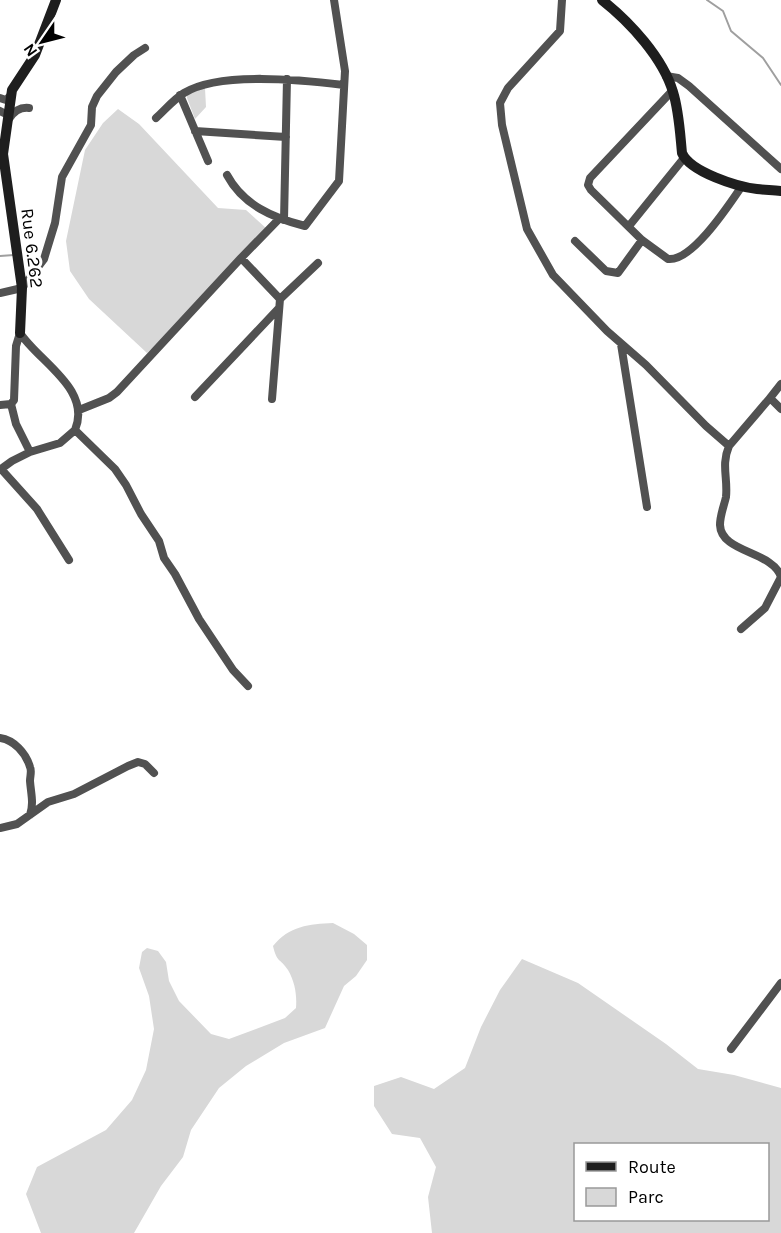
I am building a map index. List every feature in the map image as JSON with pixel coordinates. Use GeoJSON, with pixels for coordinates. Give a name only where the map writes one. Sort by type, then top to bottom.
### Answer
{"type":"FeatureCollection","features":[{"type":"Feature","properties":{"kind":"street","name":"Rue 6.262"},"geometry":{"type":"LineString","coordinates":[[20,333],[22,288],[2,153],[6,97],[35,55],[56,0]]}},
{"type":"Feature","properties":{"kind":"street"},"geometry":{"type":"LineString","coordinates":[[227,175],[237,192],[255,206],[282,220],[305,226],[339,181],[345,71],[333,0]]}},
{"type":"Feature","properties":{"kind":"street"},"geometry":{"type":"LineString","coordinates":[[562,0],[560,31],[502,96],[500,103],[502,125],[527,229],[553,275],[607,331],[646,365],[722,442],[729,446]]}},
{"type":"Feature","properties":{"kind":"street"},"geometry":{"type":"LineString","coordinates":[[602,0],[625,19],[666,76],[673,90],[684,158],[629,226]]}},
{"type":"Feature","properties":{"kind":"street"},"geometry":{"type":"LineString","coordinates":[[0,293],[22,288],[44,259],[55,223],[62,177],[91,125],[92,107],[97,96],[117,72],[145,48]]}},
{"type":"Feature","properties":{"kind":"street"},"geometry":{"type":"LineString","coordinates":[[666,76],[678,78],[689,86],[781,169]]}},
{"type":"Feature","properties":{"kind":"street"},"geometry":{"type":"LineString","coordinates":[[156,118],[180,95],[209,82],[287,79],[344,85]]}},
{"type":"Feature","properties":{"kind":"street"},"geometry":{"type":"LineString","coordinates":[[79,410],[109,398],[117,392],[241,258],[282,220],[287,79]]}},
{"type":"Feature","properties":{"kind":"street"},"geometry":{"type":"LineString","coordinates":[[673,90],[590,178],[588,185],[591,190],[642,240],[668,260],[679,259],[687,252],[721,216],[742,186]]}},
{"type":"Feature","properties":{"kind":"street"},"geometry":{"type":"LineString","coordinates":[[180,95],[208,161]]}},
{"type":"Feature","properties":{"kind":"street"},"geometry":{"type":"LineString","coordinates":[[5,116],[21,107],[29,108]]}},
{"type":"Feature","properties":{"kind":"street"},"geometry":{"type":"LineString","coordinates":[[195,130],[286,137]]}},
{"type":"Feature","properties":{"kind":"street"},"geometry":{"type":"LineString","coordinates":[[0,138],[4,141],[2,153]]}},
{"type":"Feature","properties":{"kind":"street"},"geometry":{"type":"LineString","coordinates":[[684,158],[706,172],[742,186],[781,191]]}},
{"type":"Feature","properties":{"kind":"street"},"geometry":{"type":"LineString","coordinates":[[575,241],[606,271],[618,273],[642,240]]}},
{"type":"Feature","properties":{"kind":"street"},"geometry":{"type":"LineString","coordinates":[[241,258],[280,304],[272,399]]}},
{"type":"Feature","properties":{"kind":"street"},"geometry":{"type":"LineString","coordinates":[[195,397],[318,263]]}},
{"type":"Feature","properties":{"kind":"street"},"geometry":{"type":"LineString","coordinates":[[20,333],[29,346],[61,377],[73,395],[79,410],[78,422],[75,429],[60,443],[30,452],[0,470],[36,509],[69,560]]}},
{"type":"Feature","properties":{"kind":"street"},"geometry":{"type":"LineString","coordinates":[[20,333],[16,346],[14,400],[11,404],[16,424],[30,452]]}},
{"type":"Feature","properties":{"kind":"street"},"geometry":{"type":"LineString","coordinates":[[621,344],[647,507]]}},
{"type":"Feature","properties":{"kind":"street"},"geometry":{"type":"LineString","coordinates":[[741,629],[765,608],[781,577],[779,571],[752,553],[733,545],[723,535],[720,527],[726,496],[724,458],[729,446],[781,384]]}},
{"type":"Feature","properties":{"kind":"street"},"geometry":{"type":"LineString","coordinates":[[770,398],[781,409]]}},
{"type":"Feature","properties":{"kind":"street"},"geometry":{"type":"LineString","coordinates":[[0,405],[11,404]]}},
{"type":"Feature","properties":{"kind":"street"},"geometry":{"type":"LineString","coordinates":[[75,429],[108,462],[126,485],[141,514],[159,541],[164,558],[200,619],[233,670],[248,686]]}},
{"type":"Feature","properties":{"kind":"street"},"geometry":{"type":"LineString","coordinates":[[0,738],[7,739],[21,749],[31,768],[33,803],[30,815]]}},
{"type":"Feature","properties":{"kind":"street"},"geometry":{"type":"LineString","coordinates":[[0,828],[17,824],[48,802],[74,794],[138,762],[145,764],[154,773]]}},
{"type":"Feature","properties":{"kind":"street"},"geometry":{"type":"LineString","coordinates":[[731,1048],[781,983]]}},
{"type":"Feature","properties":{"kind":"green space"},"geometry":{"type":"Polygon","coordinates":[[[205,88],[206,107],[195,119],[187,93],[205,88]]]}},
{"type":"Feature","properties":{"kind":"green space"},"geometry":{"type":"Polygon","coordinates":[[[118,109],[139,124],[218,208],[246,210],[267,229],[173,331],[147,353],[89,299],[70,271],[66,241],[85,150],[103,123],[118,109]]]}},
{"type":"Feature","properties":{"kind":"green space"},"geometry":{"type":"Polygon","coordinates":[[[333,923],[354,934],[367,945],[367,960],[356,976],[344,986],[325,1028],[284,1043],[246,1066],[219,1088],[191,1130],[183,1157],[161,1186],[134,1233],[41,1233],[26,1194],[37,1167],[106,1130],[132,1100],[146,1070],[154,1029],[149,996],[139,968],[142,952],[147,948],[158,951],[166,962],[169,981],[179,1001],[211,1034],[229,1039],[285,1018],[296,1008],[296,993],[292,979],[274,951],[273,946],[279,939],[300,927],[333,923]]]}},
{"type":"Feature","properties":{"kind":"green space"},"geometry":{"type":"Polygon","coordinates":[[[522,959],[578,983],[698,1069],[734,1075],[781,1088],[781,1233],[432,1233],[428,1197],[436,1167],[420,1138],[392,1134],[374,1106],[374,1086],[401,1077],[434,1089],[465,1068],[481,1027],[500,990],[522,959]]]}},
{"type":"Feature","properties":{"kind":"waterway"},"geometry":{"type":"LineString","coordinates":[[707,0],[723,11],[731,31],[763,58],[781,85]]}},
{"type":"Feature","properties":{"kind":"waterway"},"geometry":{"type":"LineString","coordinates":[[0,256],[14,255]]}}]}
